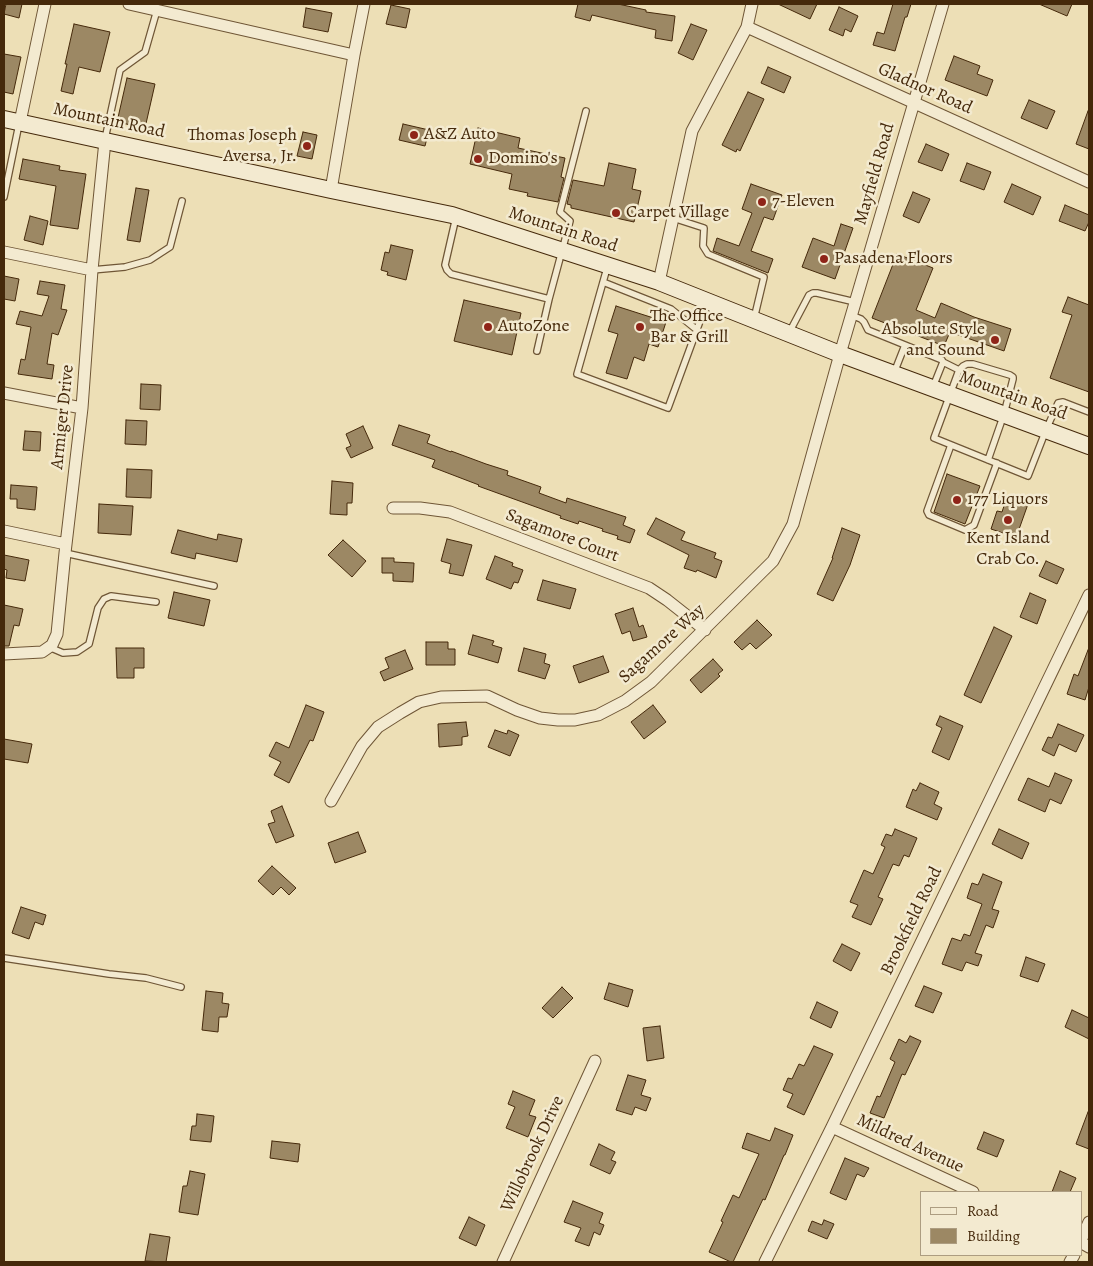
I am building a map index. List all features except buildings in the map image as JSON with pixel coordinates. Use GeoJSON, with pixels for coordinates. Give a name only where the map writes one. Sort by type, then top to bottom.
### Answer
{"type":"FeatureCollection","features":[{"type":"Feature","properties":{"kind":"main road","name":"Mountain Road"},"geometry":{"type":"LineString","coordinates":[[12,120],[456,216],[659,282],[840,354],[1089,446]]}},
{"type":"Feature","properties":{"kind":"street"},"geometry":{"type":"LineString","coordinates":[[12,120],[45,4]]}},
{"type":"Feature","properties":{"kind":"street"},"geometry":{"type":"LineString","coordinates":[[129,4],[354,54]]}},
{"type":"Feature","properties":{"kind":"street"},"geometry":{"type":"LineString","coordinates":[[331,190],[364,4]]}},
{"type":"Feature","properties":{"kind":"street"},"geometry":{"type":"LineString","coordinates":[[659,282],[692,131],[747,27],[752,4]]}},
{"type":"Feature","properties":{"kind":"street","name":"Mayfield Road"},"geometry":{"type":"LineString","coordinates":[[840,354],[943,4]]}},
{"type":"Feature","properties":{"kind":"street","name":"Gladnor Road"},"geometry":{"type":"LineString","coordinates":[[747,27],[1089,182]]}},
{"type":"Feature","properties":{"kind":"street","name":"Armiger Drive"},"geometry":{"type":"LineString","coordinates":[[49,647],[52,645],[57,634],[82,408],[92,270],[105,141]]}},
{"type":"Feature","properties":{"kind":"street"},"geometry":{"type":"LineString","coordinates":[[4,252],[92,270]]}},
{"type":"Feature","properties":{"kind":"street","name":"Sagamore Way"},"geometry":{"type":"LineString","coordinates":[[331,801],[362,746],[378,727],[419,702],[441,697],[487,696],[540,718],[575,720],[598,715],[625,701],[651,682],[774,561],[793,524],[840,354]]}},
{"type":"Feature","properties":{"kind":"street"},"geometry":{"type":"LineString","coordinates":[[4,393],[82,408]]}},
{"type":"Feature","properties":{"kind":"street","name":"Sagamore Court"},"geometry":{"type":"LineString","coordinates":[[393,508],[420,508],[450,512],[649,588],[705,630]]}},
{"type":"Feature","properties":{"kind":"street"},"geometry":{"type":"LineString","coordinates":[[4,531],[66,548]]}},
{"type":"Feature","properties":{"kind":"street","name":"Brookfield Road"},"geometry":{"type":"LineString","coordinates":[[765,1262],[1089,595]]}},
{"type":"Feature","properties":{"kind":"street"},"geometry":{"type":"LineString","coordinates":[[4,654],[42,652],[49,647]]}},
{"type":"Feature","properties":{"kind":"street","name":"Willobrook Drive"},"geometry":{"type":"LineString","coordinates":[[503,1262],[595,1061]]}},
{"type":"Feature","properties":{"kind":"street","name":"Mildred Avenue"},"geometry":{"type":"LineString","coordinates":[[832,1127],[971,1191]]}},
{"type":"Feature","properties":{"kind":"street"},"geometry":{"type":"LineString","coordinates":[[1083,1236],[1089,1222]]}},
{"type":"Feature","properties":{"kind":"lane"},"geometry":{"type":"LineString","coordinates":[[105,141],[120,70],[145,52],[157,10]]}},
{"type":"Feature","properties":{"kind":"lane"},"geometry":{"type":"LineString","coordinates":[[536,351],[570,221],[560,212],[586,111]]}},
{"type":"Feature","properties":{"kind":"lane"},"geometry":{"type":"LineString","coordinates":[[4,197],[12,120]]}},
{"type":"Feature","properties":{"kind":"lane"},"geometry":{"type":"LineString","coordinates":[[92,270],[125,267],[150,260],[170,247],[182,200]]}},
{"type":"Feature","properties":{"kind":"lane"},"geometry":{"type":"LineString","coordinates":[[456,216],[445,265],[446,270],[452,274],[549,299]]}},
{"type":"Feature","properties":{"kind":"lane"},"geometry":{"type":"LineString","coordinates":[[673,218],[704,228],[703,246],[708,254],[764,277],[753,320]]}},
{"type":"Feature","properties":{"kind":"lane"},"geometry":{"type":"LineString","coordinates":[[608,266],[577,374],[668,408],[708,301]]}},
{"type":"Feature","properties":{"kind":"lane"},"geometry":{"type":"LineString","coordinates":[[603,282],[671,309],[697,330]]}},
{"type":"Feature","properties":{"kind":"lane"},"geometry":{"type":"LineString","coordinates":[[789,333],[809,295],[812,293],[817,292],[855,302]]}},
{"type":"Feature","properties":{"kind":"lane"},"geometry":{"type":"LineString","coordinates":[[851,315],[861,319],[868,330],[940,358],[943,362],[959,370]]}},
{"type":"Feature","properties":{"kind":"lane"},"geometry":{"type":"LineString","coordinates":[[894,374],[906,345]]}},
{"type":"Feature","properties":{"kind":"lane"},"geometry":{"type":"LineString","coordinates":[[933,388],[943,362]]}},
{"type":"Feature","properties":{"kind":"lane"},"geometry":{"type":"LineString","coordinates":[[988,460],[1014,379],[1010,375],[967,364],[959,370],[934,438],[988,460],[997,463],[1028,476],[1058,403],[1063,402],[1089,412]]}},
{"type":"Feature","properties":{"kind":"lane"},"geometry":{"type":"LineString","coordinates":[[951,445],[927,511],[929,516],[966,530],[974,525],[997,463]]}},
{"type":"Feature","properties":{"kind":"lane"},"geometry":{"type":"LineString","coordinates":[[66,548],[214,586]]}},
{"type":"Feature","properties":{"kind":"lane"},"geometry":{"type":"LineString","coordinates":[[49,647],[63,653],[77,652],[89,644],[98,608],[104,599],[112,596],[156,602]]}},
{"type":"Feature","properties":{"kind":"lane"},"geometry":{"type":"LineString","coordinates":[[4,958],[146,978],[181,987]]}},
{"type":"Feature","properties":{"kind":"place","name":"A&Z Auto"},"geometry":{"type":"Point","coordinates":[414,135]}},
{"type":"Feature","properties":{"kind":"place","name":"Thomas Joseph Aversa, Jr."},"geometry":{"type":"Point","coordinates":[307,146]}},
{"type":"Feature","properties":{"kind":"place","name":"Domino's"},"geometry":{"type":"Point","coordinates":[478,159]}},
{"type":"Feature","properties":{"kind":"place","name":"7-Eleven"},"geometry":{"type":"Point","coordinates":[762,202]}},
{"type":"Feature","properties":{"kind":"place","name":"Carpet Village"},"geometry":{"type":"Point","coordinates":[616,213]}},
{"type":"Feature","properties":{"kind":"place","name":"Pasadena Floors"},"geometry":{"type":"Point","coordinates":[824,259]}},
{"type":"Feature","properties":{"kind":"place","name":"AutoZone"},"geometry":{"type":"Point","coordinates":[488,327]}},
{"type":"Feature","properties":{"kind":"place","name":"The Office Bar & Grill"},"geometry":{"type":"Point","coordinates":[640,327]}},
{"type":"Feature","properties":{"kind":"place","name":"Absolute Style and Sound"},"geometry":{"type":"Point","coordinates":[995,340]}},
{"type":"Feature","properties":{"kind":"place","name":"177 Liquors"},"geometry":{"type":"Point","coordinates":[957,500]}},
{"type":"Feature","properties":{"kind":"place","name":"Kent Island Crab Co."},"geometry":{"type":"Point","coordinates":[1008,520]}}]}
